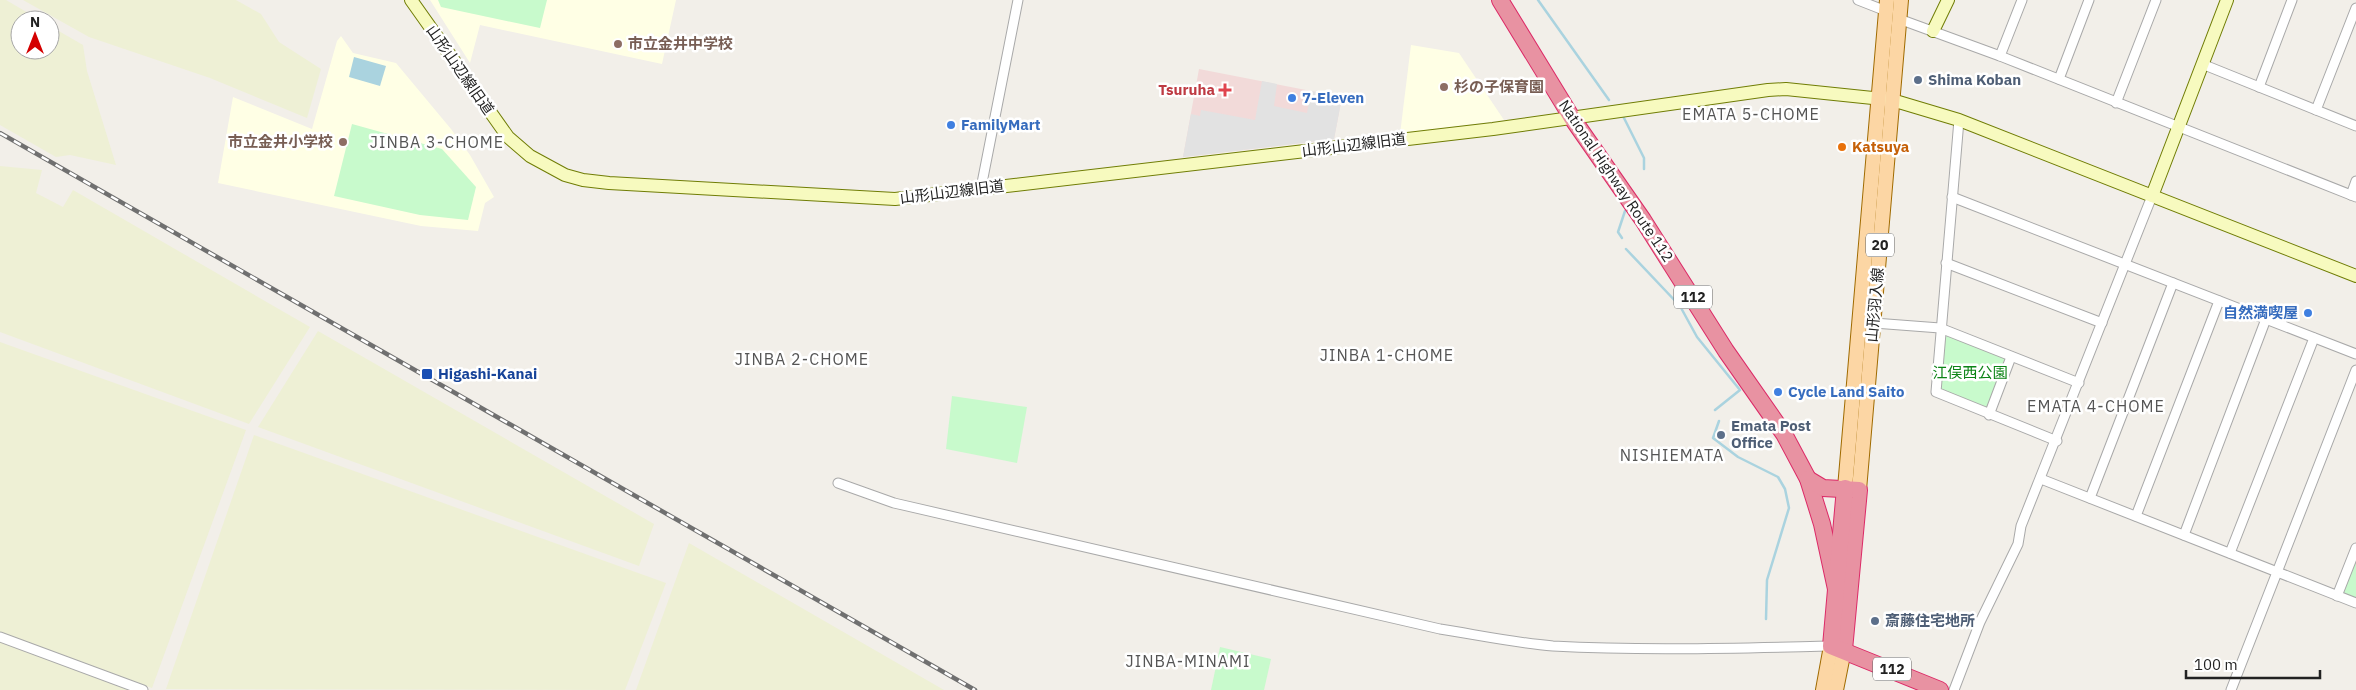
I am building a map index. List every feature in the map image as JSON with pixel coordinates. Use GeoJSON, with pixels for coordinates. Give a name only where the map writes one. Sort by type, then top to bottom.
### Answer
{"type":"FeatureCollection","features":[{"type":"Feature","properties":{"kind":"highway","name":"National Highway Route 112"},"geometry":{"type":"LineString","coordinates":[[1500,0],[1572,118],[1643,220],[1726,351],[1784,434],[1808,479],[1822,524],[1836,589]]}},
{"type":"Feature","properties":{"kind":"highway"},"geometry":{"type":"LineString","coordinates":[[1808,479],[1823,488],[1852,489]]}},
{"type":"Feature","properties":{"kind":"highway"},"geometry":{"type":"LineString","coordinates":[[1838,648],[1836,589],[1852,489]]}},
{"type":"Feature","properties":{"kind":"highway"},"geometry":{"type":"LineString","coordinates":[[1838,648],[1852,489]]}},
{"type":"Feature","properties":{"kind":"highway","name":"112"},"geometry":{"type":"LineString","coordinates":[[1838,648],[1940,690]]}},
{"type":"Feature","properties":{"kind":"main road","name":"山形羽入線"},"geometry":{"type":"LineString","coordinates":[[1852,489],[1885,99],[1901,0]]}},
{"type":"Feature","properties":{"kind":"main road","name":"山形羽入線"},"geometry":{"type":"LineString","coordinates":[[1852,489],[1874,323],[1885,99],[1886,5]]}},
{"type":"Feature","properties":{"kind":"main road"},"geometry":{"type":"LineString","coordinates":[[1823,690],[1838,648]]}},
{"type":"Feature","properties":{"kind":"main road"},"geometry":{"type":"LineString","coordinates":[[1836,690],[1838,648]]}},
{"type":"Feature","properties":{"kind":"street","name":"山形山辺線旧道"},"geometry":{"type":"LineString","coordinates":[[411,0],[508,137],[530,156],[565,175],[582,180],[847,197],[896,198],[1347,146],[1786,89],[1885,99],[1959,120],[2356,276]]}},
{"type":"Feature","properties":{"kind":"street"},"geometry":{"type":"LineString","coordinates":[[981,188],[1018,0]]}},
{"type":"Feature","properties":{"kind":"street"},"geometry":{"type":"LineString","coordinates":[[1858,0],[1886,5]]}},
{"type":"Feature","properties":{"kind":"street"},"geometry":{"type":"LineString","coordinates":[[1933,31],[1948,0]]}},
{"type":"Feature","properties":{"kind":"street"},"geometry":{"type":"LineString","coordinates":[[2000,56],[2022,0]]}},
{"type":"Feature","properties":{"kind":"street"},"geometry":{"type":"LineString","coordinates":[[2059,79],[2090,0]]}},
{"type":"Feature","properties":{"kind":"street"},"geometry":{"type":"LineString","coordinates":[[2116,103],[2156,0]]}},
{"type":"Feature","properties":{"kind":"street"},"geometry":{"type":"LineString","coordinates":[[1954,690],[1980,622],[2018,544],[2022,526],[2057,441],[2227,0]]}},
{"type":"Feature","properties":{"kind":"street"},"geometry":{"type":"LineString","coordinates":[[2259,87],[2292,0]]}},
{"type":"Feature","properties":{"kind":"street"},"geometry":{"type":"LineString","coordinates":[[2316,110],[2356,8]]}},
{"type":"Feature","properties":{"kind":"street"},"geometry":{"type":"LineString","coordinates":[[1899,19],[2059,79],[2353,196],[2356,181]]}},
{"type":"Feature","properties":{"kind":"street"},"geometry":{"type":"LineString","coordinates":[[2202,64],[2356,126]]}},
{"type":"Feature","properties":{"kind":"street"},"geometry":{"type":"LineString","coordinates":[[1959,120],[1936,392],[2057,441]]}},
{"type":"Feature","properties":{"kind":"street"},"geometry":{"type":"LineString","coordinates":[[1952,198],[2126,263],[2356,354]]}},
{"type":"Feature","properties":{"kind":"street"},"geometry":{"type":"LineString","coordinates":[[1946,263],[2102,323]]}},
{"type":"Feature","properties":{"kind":"street"},"geometry":{"type":"LineString","coordinates":[[2090,498],[2173,283]]}},
{"type":"Feature","properties":{"kind":"street"},"geometry":{"type":"LineString","coordinates":[[2136,516],[2219,301]]}},
{"type":"Feature","properties":{"kind":"street"},"geometry":{"type":"LineString","coordinates":[[2184,535],[2266,319]]}},
{"type":"Feature","properties":{"kind":"street"},"geometry":{"type":"LineString","coordinates":[[1874,323],[1940,328],[2079,383]]}},
{"type":"Feature","properties":{"kind":"street"},"geometry":{"type":"LineString","coordinates":[[2230,553],[2314,338]]}},
{"type":"Feature","properties":{"kind":"street"},"geometry":{"type":"LineString","coordinates":[[1989,414],[2011,357]]}},
{"type":"Feature","properties":{"kind":"street"},"geometry":{"type":"LineString","coordinates":[[2231,690],[2356,370]]}},
{"type":"Feature","properties":{"kind":"street"},"geometry":{"type":"LineString","coordinates":[[2041,479],[2356,603]]}},
{"type":"Feature","properties":{"kind":"street"},"geometry":{"type":"LineString","coordinates":[[838,483],[894,503],[1005,530],[1440,629],[1494,638],[1562,646],[1838,648]]}},
{"type":"Feature","properties":{"kind":"street"},"geometry":{"type":"LineString","coordinates":[[2337,596],[2356,548]]}},
{"type":"Feature","properties":{"kind":"street"},"geometry":{"type":"LineString","coordinates":[[0,637],[143,690]]}},
{"type":"Feature","properties":{"kind":"shaded area"},"geometry":{"type":"Polygon","coordinates":[[[0,0],[6,0],[23,10],[10,10],[10,60],[60,60],[60,32],[83,45],[87,71],[116,165],[70,155],[56,157],[0,125],[0,0]]]}},
{"type":"Feature","properties":{"kind":"shaded area"},"geometry":{"type":"Polygon","coordinates":[[[23,0],[236,0],[261,14],[279,42],[321,69],[307,118],[210,78],[89,37],[60,21],[60,10],[41,10],[23,0]]]}},
{"type":"Feature","properties":{"kind":"shaded area","name":"市立金井中学校"},"geometry":{"type":"Polygon","coordinates":[[[430,0],[676,0],[662,64],[480,25],[470,63],[430,0]]]}},
{"type":"Feature","properties":{"kind":"shaded area","name":"市立金井小学校"},"geometry":{"type":"Polygon","coordinates":[[[341,36],[353,53],[396,63],[470,155],[494,197],[485,203],[478,231],[421,226],[218,183],[233,97],[312,129],[337,41],[341,36]]]}},
{"type":"Feature","properties":{"kind":"shaded area","name":"杉の子保育園"},"geometry":{"type":"Polygon","coordinates":[[[1411,45],[1459,53],[1504,120],[1400,134],[1411,45]]]}},
{"type":"Feature","properties":{"kind":"shaded area"},"geometry":{"type":"Polygon","coordinates":[[[1199,69],[1342,97],[1334,139],[1183,157],[1199,69]]]}},
{"type":"Feature","properties":{"kind":"shaded area"},"geometry":{"type":"Polygon","coordinates":[[[1262,81],[1277,84],[1274,106],[1307,113],[1311,91],[1342,97],[1334,139],[1183,157],[1191,114],[1200,116],[1201,110],[1255,120],[1262,81]]]}},
{"type":"Feature","properties":{"kind":"shaded area"},"geometry":{"type":"Polygon","coordinates":[[[0,166],[42,170],[36,193],[63,207],[73,190],[310,327],[249,424],[0,332],[0,166]]]}},
{"type":"Feature","properties":{"kind":"shaded area"},"geometry":{"type":"Polygon","coordinates":[[[318,331],[654,524],[639,566],[258,427],[318,331]]]}},
{"type":"Feature","properties":{"kind":"shaded area"},"geometry":{"type":"Polygon","coordinates":[[[0,342],[246,430],[152,688],[0,632],[0,342]]]}},
{"type":"Feature","properties":{"kind":"shaded area"},"geometry":{"type":"Polygon","coordinates":[[[254,435],[666,583],[625,690],[166,689],[254,435]]]}},
{"type":"Feature","properties":{"kind":"shaded area"},"geometry":{"type":"Polygon","coordinates":[[[689,543],[944,690],[636,690],[689,543]]]}},
{"type":"Feature","properties":{"kind":"shaded area"},"geometry":{"type":"Polygon","coordinates":[[[0,642],[132,690],[0,690],[0,642]]]}},
{"type":"Feature","properties":{"kind":"green space"},"geometry":{"type":"Polygon","coordinates":[[[438,0],[547,0],[540,28],[441,7],[438,0]]]}},
{"type":"Feature","properties":{"kind":"green space"},"geometry":{"type":"Polygon","coordinates":[[[352,124],[442,149],[476,187],[468,220],[420,215],[334,196],[352,124]]]}},
{"type":"Feature","properties":{"kind":"green space","name":"江俣西公園"},"geometry":{"type":"Polygon","coordinates":[[[1940,328],[2011,357],[1989,415],[1936,392],[1940,328]]]}},
{"type":"Feature","properties":{"kind":"green space"},"geometry":{"type":"Polygon","coordinates":[[[952,396],[1027,407],[1017,463],[946,449],[952,396]]]}},
{"type":"Feature","properties":{"kind":"green space"},"geometry":{"type":"Polygon","coordinates":[[[2356,548],[2356,603],[2337,596],[2356,548]]]}},
{"type":"Feature","properties":{"kind":"green space"},"geometry":{"type":"Polygon","coordinates":[[[1220,647],[1271,659],[1264,690],[1211,690],[1220,647]]]}},
{"type":"Feature","properties":{"kind":"water"},"geometry":{"type":"Polygon","coordinates":[[[354,57],[386,66],[380,86],[349,77],[354,57]]]}},
{"type":"Feature","properties":{"kind":"waterway"},"geometry":{"type":"LineString","coordinates":[[1538,0],[1609,100]]}},
{"type":"Feature","properties":{"kind":"waterway"},"geometry":{"type":"LineString","coordinates":[[1623,116],[1644,158],[1644,169]]}},
{"type":"Feature","properties":{"kind":"waterway"},"geometry":{"type":"LineString","coordinates":[[1622,238],[1618,232],[1625,211]]}},
{"type":"Feature","properties":{"kind":"waterway"},"geometry":{"type":"LineString","coordinates":[[1626,249],[1680,306],[1697,337],[1740,390],[1715,410]]}},
{"type":"Feature","properties":{"kind":"waterway"},"geometry":{"type":"LineString","coordinates":[[1719,421],[1713,438],[1738,457],[1778,477],[1785,489],[1789,508],[1767,580],[1766,619]]}},
{"type":"Feature","properties":{"kind":"railway"},"geometry":{"type":"LineString","coordinates":[[0,133],[975,690]]}},
{"type":"Feature","properties":{"kind":"place","name":"市立金井中学校"},"geometry":{"type":"Point","coordinates":[618,44]}},
{"type":"Feature","properties":{"kind":"place","name":"Shima Koban"},"geometry":{"type":"Point","coordinates":[1918,80]}},
{"type":"Feature","properties":{"kind":"place","name":"杉の子保育園"},"geometry":{"type":"Point","coordinates":[1444,87]}},
{"type":"Feature","properties":{"kind":"place","name":"Tsuruha"},"geometry":{"type":"Point","coordinates":[1225,90]}},
{"type":"Feature","properties":{"kind":"place","name":"7-Eleven"},"geometry":{"type":"Point","coordinates":[1292,98]}},
{"type":"Feature","properties":{"kind":"place","name":"FamilyMart"},"geometry":{"type":"Point","coordinates":[951,125]}},
{"type":"Feature","properties":{"kind":"place","name":"市立金井小学校"},"geometry":{"type":"Point","coordinates":[343,142]}},
{"type":"Feature","properties":{"kind":"place","name":"Katsuya"},"geometry":{"type":"Point","coordinates":[1842,147]}},
{"type":"Feature","properties":{"kind":"place","name":"自然満喫屋"},"geometry":{"type":"Point","coordinates":[2308,313]}},
{"type":"Feature","properties":{"kind":"place","name":"Higashi-Kanai"},"geometry":{"type":"Point","coordinates":[427,374]}},
{"type":"Feature","properties":{"kind":"place","name":"Cycle Land Saito"},"geometry":{"type":"Point","coordinates":[1778,392]}},
{"type":"Feature","properties":{"kind":"place","name":"Emata Post Office"},"geometry":{"type":"Point","coordinates":[1721,435]}},
{"type":"Feature","properties":{"kind":"place","name":"斎藤住宅地所"},"geometry":{"type":"Point","coordinates":[1875,621]}},
{"type":"Feature","properties":{"kind":"district","name":"EMATA 5-CHOME"},"geometry":{"type":"Point","coordinates":[1751,114]}},
{"type":"Feature","properties":{"kind":"district","name":"JINBA 3-CHOME"},"geometry":{"type":"Point","coordinates":[437,142]}},
{"type":"Feature","properties":{"kind":"district","name":"JINBA 1-CHOME"},"geometry":{"type":"Point","coordinates":[1387,355]}},
{"type":"Feature","properties":{"kind":"district","name":"JINBA 2-CHOME"},"geometry":{"type":"Point","coordinates":[802,359]}},
{"type":"Feature","properties":{"kind":"district","name":"EMATA 4-CHOME"},"geometry":{"type":"Point","coordinates":[2096,406]}},
{"type":"Feature","properties":{"kind":"district","name":"NISHIEMATA"},"geometry":{"type":"Point","coordinates":[1672,455]}},
{"type":"Feature","properties":{"kind":"district","name":"JINBA-MINAMI"},"geometry":{"type":"Point","coordinates":[1188,661]}}]}
